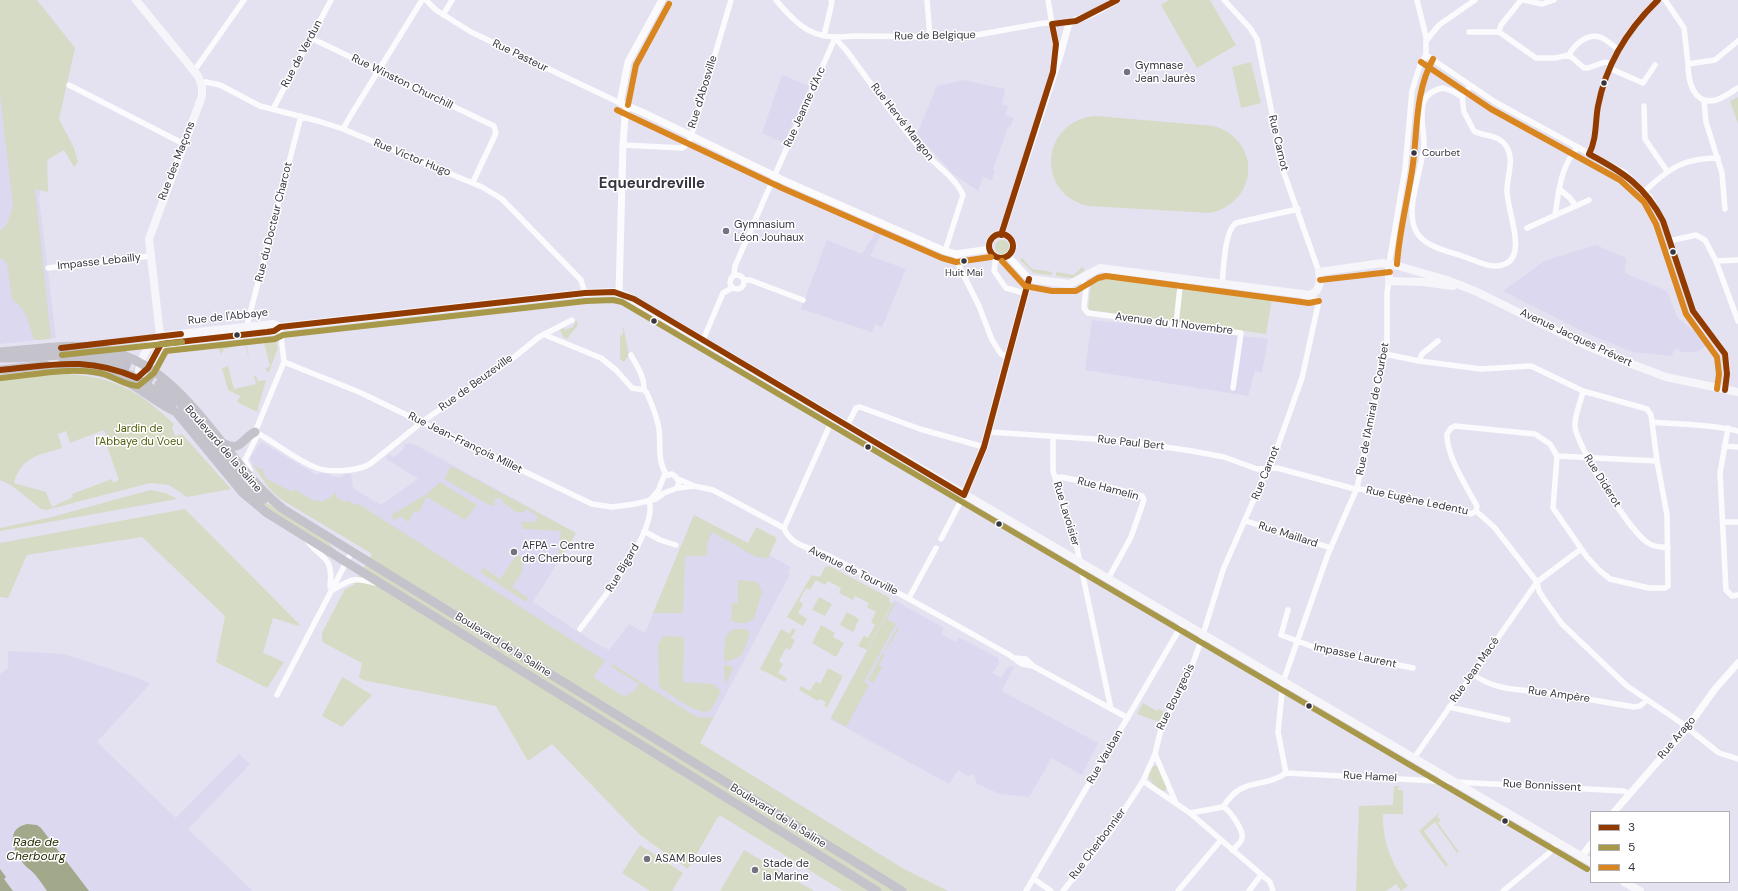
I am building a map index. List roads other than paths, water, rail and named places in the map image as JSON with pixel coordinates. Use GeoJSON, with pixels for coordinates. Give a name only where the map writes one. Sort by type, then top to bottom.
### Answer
{"type":"FeatureCollection","features":[{"type":"Feature","properties":{"kind":"main road"},"geometry":{"type":"LineString","coordinates":[[136,0],[194,71],[201,82]]}},
{"type":"Feature","properties":{"kind":"main road","name":"Rue des Maçons"},"geometry":{"type":"LineString","coordinates":[[160,340],[150,256],[149,243],[151,230],[202,96],[201,82]]}},
{"type":"Feature","properties":{"kind":"main road"},"geometry":{"type":"LineString","coordinates":[[1319,272],[1389,264],[1447,280],[1464,287]]}},
{"type":"Feature","properties":{"kind":"main road","name":"Rue de l'Amiral de Courbet"},"geometry":{"type":"LineString","coordinates":[[1389,264],[1389,280]]}},
{"type":"Feature","properties":{"kind":"main road"},"geometry":{"type":"LineString","coordinates":[[964,495],[984,447],[1029,279],[1067,285],[1074,283],[1100,268],[1303,294]]}},
{"type":"Feature","properties":{"kind":"main road","name":"Rue Carnot"},"geometry":{"type":"LineString","coordinates":[[1303,294],[1310,295],[1316,292],[1320,282],[1319,272]]}},
{"type":"Feature","properties":{"kind":"main road"},"geometry":{"type":"LineString","coordinates":[[1389,280],[1464,287]]}},
{"type":"Feature","properties":{"kind":"main road","name":"Avenue Jacques Prévert"},"geometry":{"type":"LineString","coordinates":[[1464,287],[1493,299],[1587,346],[1634,365],[1666,377],[1738,392]]}},
{"type":"Feature","properties":{"kind":"main road"},"geometry":{"type":"LineString","coordinates":[[280,327],[585,293],[619,293],[629,296],[833,418],[1590,862]]}},
{"type":"Feature","properties":{"kind":"main road","name":"Rue de l'Abbaye"},"geometry":{"type":"LineString","coordinates":[[160,340],[273,324],[280,327]]}},
{"type":"Feature","properties":{"kind":"main road","name":"Rue de l'Abbaye"},"geometry":{"type":"LineString","coordinates":[[160,340],[274,331],[280,327]]}},
{"type":"Feature","properties":{"kind":"main road"},"geometry":{"type":"LineString","coordinates":[[137,378],[140,362],[148,346],[160,340]]}},
{"type":"Feature","properties":{"kind":"main road"},"geometry":{"type":"LineString","coordinates":[[137,378],[148,368],[160,340]]}},
{"type":"Feature","properties":{"kind":"main road"},"geometry":{"type":"LineString","coordinates":[[0,352],[74,347],[97,348],[123,355],[140,362],[148,368]]}},
{"type":"Feature","properties":{"kind":"main road"},"geometry":{"type":"LineString","coordinates":[[0,358],[87,355],[108,358],[122,363]]}},
{"type":"Feature","properties":{"kind":"main road"},"geometry":{"type":"LineString","coordinates":[[0,370],[64,362],[106,366],[137,378],[159,394],[176,412]]}},
{"type":"Feature","properties":{"kind":"main road","name":"Boulevard de la Saline"},"geometry":{"type":"LineString","coordinates":[[40,366],[77,368],[95,371],[122,380],[161,405],[176,412],[242,492],[259,508],[877,891]]}},
{"type":"Feature","properties":{"kind":"main road","name":"Boulevard de la Saline"},"geometry":{"type":"LineString","coordinates":[[148,368],[175,388],[250,488],[269,503],[283,509],[352,551],[902,891]]}},
{"type":"Feature","properties":{"kind":"main road","name":"Boulevard de la Saline"},"geometry":{"type":"LineString","coordinates":[[159,384],[206,429],[222,442],[263,492],[283,509]]}},
{"type":"Feature","properties":{"kind":"main road"},"geometry":{"type":"LineString","coordinates":[[222,442],[234,448],[239,446],[248,436],[255,432]]}},
{"type":"Feature","properties":{"kind":"main road"},"geometry":{"type":"LineString","coordinates":[[1626,883],[1640,891]]}},
{"type":"Feature","properties":{"kind":"street"},"geometry":{"type":"LineString","coordinates":[[194,71],[244,0]]}},
{"type":"Feature","properties":{"kind":"street","name":"Rue de Verdun"},"geometry":{"type":"LineString","coordinates":[[273,109],[331,0]]}},
{"type":"Feature","properties":{"kind":"street"},"geometry":{"type":"LineString","coordinates":[[343,129],[422,0]]}},
{"type":"Feature","properties":{"kind":"street","name":"Rue Pasteur"},"geometry":{"type":"LineString","coordinates":[[426,0],[443,15],[471,32],[620,104]]}},
{"type":"Feature","properties":{"kind":"street"},"geometry":{"type":"LineString","coordinates":[[443,15],[452,0]]}},
{"type":"Feature","properties":{"kind":"street"},"geometry":{"type":"LineString","coordinates":[[662,0],[628,62],[620,104],[690,135],[775,176],[945,251],[956,254],[990,249]]}},
{"type":"Feature","properties":{"kind":"street","name":"Rue d'Abosville"},"geometry":{"type":"LineString","coordinates":[[623,145],[682,148],[689,143],[690,135],[731,0]]}},
{"type":"Feature","properties":{"kind":"street","name":"Rue de Belgique"},"geometry":{"type":"LineString","coordinates":[[776,0],[796,23],[813,33],[835,38],[852,36],[965,37],[1044,23],[1069,23]]}},
{"type":"Feature","properties":{"kind":"street"},"geometry":{"type":"LineString","coordinates":[[824,36],[832,2],[831,0]]}},
{"type":"Feature","properties":{"kind":"street"},"geometry":{"type":"LineString","coordinates":[[927,0],[930,37]]}},
{"type":"Feature","properties":{"kind":"street"},"geometry":{"type":"LineString","coordinates":[[1048,0],[1056,44],[1053,72]]}},
{"type":"Feature","properties":{"kind":"street"},"geometry":{"type":"LineString","coordinates":[[1001,235],[1069,23],[1094,13],[1117,0]]}},
{"type":"Feature","properties":{"kind":"street","name":"Rue Carnot"},"geometry":{"type":"LineString","coordinates":[[1224,0],[1250,28],[1257,39],[1284,173],[1319,272]]}},
{"type":"Feature","properties":{"kind":"street"},"geometry":{"type":"LineString","coordinates":[[1417,0],[1426,41],[1426,55],[1470,86],[1522,118],[1625,173],[1645,191],[1657,208],[1698,320],[1726,354],[1728,367],[1725,390]]}},
{"type":"Feature","properties":{"kind":"street"},"geometry":{"type":"LineString","coordinates":[[1426,41],[1429,35],[1439,25],[1475,0]]}},
{"type":"Feature","properties":{"kind":"street"},"geometry":{"type":"LineString","coordinates":[[1499,32],[1501,25],[1520,0]]}},
{"type":"Feature","properties":{"kind":"street"},"geometry":{"type":"LineString","coordinates":[[1524,0],[1542,4],[1554,0]]}},
{"type":"Feature","properties":{"kind":"street"},"geometry":{"type":"LineString","coordinates":[[1589,154],[1593,145],[1600,96],[1610,66],[1638,21],[1658,0]]}},
{"type":"Feature","properties":{"kind":"street"},"geometry":{"type":"LineString","coordinates":[[1665,0],[1684,28],[1691,87],[1699,98],[1704,100],[1717,100],[1738,88]]}},
{"type":"Feature","properties":{"kind":"street"},"geometry":{"type":"LineString","coordinates":[[1469,32],[1499,32],[1536,58],[1555,58],[1569,55],[1574,46],[1596,36],[1601,37],[1619,50]]}},
{"type":"Feature","properties":{"kind":"street","name":"Rue Winston Churchill"},"geometry":{"type":"LineString","coordinates":[[311,38],[494,126],[496,133],[473,182]]}},
{"type":"Feature","properties":{"kind":"street","name":"Rue Jeanne d'Arc"},"geometry":{"type":"LineString","coordinates":[[734,275],[735,266],[835,38]]}},
{"type":"Feature","properties":{"kind":"street","name":"Rue Hervé Mangon"},"geometry":{"type":"LineString","coordinates":[[835,38],[846,50],[918,146],[946,175],[958,185],[963,195],[945,251]]}},
{"type":"Feature","properties":{"kind":"street"},"geometry":{"type":"LineString","coordinates":[[1688,64],[1715,60],[1738,41]]}},
{"type":"Feature","properties":{"kind":"street","name":"Rue de l'Amiral de Courbet"},"geometry":{"type":"LineString","coordinates":[[1389,264],[1405,169],[1412,91],[1420,65],[1426,55]]}},
{"type":"Feature","properties":{"kind":"street"},"geometry":{"type":"LineString","coordinates":[[1569,55],[1584,68],[1591,68],[1605,62],[1643,83],[1655,65]]}},
{"type":"Feature","properties":{"kind":"street","name":"Rue Victor Hugo"},"geometry":{"type":"LineString","coordinates":[[201,82],[220,85],[260,106],[301,116],[343,129],[473,182],[502,199],[581,280],[585,293]]}},
{"type":"Feature","properties":{"kind":"street"},"geometry":{"type":"LineString","coordinates":[[69,85],[184,144]]}},
{"type":"Feature","properties":{"kind":"street"},"geometry":{"type":"LineString","coordinates":[[1462,98],[1452,91],[1443,88],[1431,92],[1424,102],[1422,112],[1424,144],[1412,210],[1413,225],[1417,234],[1432,246],[1490,266],[1499,266],[1509,262],[1514,254],[1514,223],[1507,191],[1510,157],[1509,151],[1502,141],[1478,133],[1472,128],[1463,107],[1462,98],[1470,86]]}},
{"type":"Feature","properties":{"kind":"street"},"geometry":{"type":"LineString","coordinates":[[1704,100],[1706,122],[1722,173],[1725,209]]}},
{"type":"Feature","properties":{"kind":"street"},"geometry":{"type":"LineString","coordinates":[[1644,106],[1645,139],[1667,170]]}},
{"type":"Feature","properties":{"kind":"street"},"geometry":{"type":"LineString","coordinates":[[619,293],[623,145],[627,107]]}},
{"type":"Feature","properties":{"kind":"street","name":"Rue du Docteur Charcot"},"geometry":{"type":"LineString","coordinates":[[248,327],[248,322],[301,116]]}},
{"type":"Feature","properties":{"kind":"street"},"geometry":{"type":"LineString","coordinates":[[1555,216],[1562,173],[1569,156],[1578,147]]}},
{"type":"Feature","properties":{"kind":"street"},"geometry":{"type":"LineString","coordinates":[[1645,191],[1667,170],[1691,160],[1718,158]]}},
{"type":"Feature","properties":{"kind":"street"},"geometry":{"type":"LineString","coordinates":[[1559,189],[1570,198],[1576,206]]}},
{"type":"Feature","properties":{"kind":"street"},"geometry":{"type":"LineString","coordinates":[[1527,228],[1589,200]]}},
{"type":"Feature","properties":{"kind":"street"},"geometry":{"type":"LineString","coordinates":[[1222,283],[1228,235],[1232,226],[1298,209]]}},
{"type":"Feature","properties":{"kind":"street"},"geometry":{"type":"LineString","coordinates":[[1001,235],[1005,236],[1011,241],[1012,249],[1008,256],[1002,258],[996,257],[990,249],[992,239],[1001,235]]}},
{"type":"Feature","properties":{"kind":"street"},"geometry":{"type":"LineString","coordinates":[[1669,241],[1696,235],[1706,240],[1716,261],[1738,321]]}},
{"type":"Feature","properties":{"kind":"street"},"geometry":{"type":"LineString","coordinates":[[956,254],[959,266],[980,306],[992,340],[1001,354],[1008,357]]}},
{"type":"Feature","properties":{"kind":"street","name":"Impasse Lebailly"},"geometry":{"type":"LineString","coordinates":[[48,268],[150,256]]}},
{"type":"Feature","properties":{"kind":"street"},"geometry":{"type":"LineString","coordinates":[[1008,256],[1029,279]]}},
{"type":"Feature","properties":{"kind":"street"},"geometry":{"type":"LineString","coordinates":[[996,257],[994,271],[1006,288],[1024,294]]}},
{"type":"Feature","properties":{"kind":"street"},"geometry":{"type":"LineString","coordinates":[[1716,261],[1738,260]]}},
{"type":"Feature","properties":{"kind":"street"},"geometry":{"type":"LineString","coordinates":[[732,288],[730,281],[734,275],[741,276],[744,280],[750,280],[803,300]]}},
{"type":"Feature","properties":{"kind":"street","name":"Avenue du 11 Novembre"},"geometry":{"type":"LineString","coordinates":[[1082,278],[1086,288],[1084,308],[1088,313],[1241,333],[1234,388]]}},
{"type":"Feature","properties":{"kind":"street"},"geometry":{"type":"LineString","coordinates":[[1176,324],[1181,278]]}},
{"type":"Feature","properties":{"kind":"street"},"geometry":{"type":"LineString","coordinates":[[703,340],[724,293],[732,288],[736,290],[741,289],[744,285],[744,280]]}},
{"type":"Feature","properties":{"kind":"street","name":"Rue de l'Amiral de Courbet"},"geometry":{"type":"LineString","coordinates":[[1286,773],[1278,732],[1283,682],[1331,548],[1357,488],[1385,354],[1388,331],[1387,293],[1389,280]]}},
{"type":"Feature","properties":{"kind":"street","name":"Rue Carnot"},"geometry":{"type":"LineString","coordinates":[[1203,635],[1219,581],[1264,476],[1270,468],[1302,378],[1318,305],[1317,300],[1305,298],[1303,294]]}},
{"type":"Feature","properties":{"kind":"street","name":"Rue de Beuzeville"},"geometry":{"type":"LineString","coordinates":[[255,432],[316,467],[353,470],[370,464],[422,422],[513,358],[539,337],[572,320]]}},
{"type":"Feature","properties":{"kind":"street"},"geometry":{"type":"LineString","coordinates":[[263,492],[245,463],[256,438],[255,432],[284,362],[280,327]]}},
{"type":"Feature","properties":{"kind":"street"},"geometry":{"type":"LineString","coordinates":[[545,335],[598,356],[616,370],[632,388],[644,390]]}},
{"type":"Feature","properties":{"kind":"street"},"geometry":{"type":"LineString","coordinates":[[1419,361],[1422,354],[1438,341]]}},
{"type":"Feature","properties":{"kind":"street"},"geometry":{"type":"LineString","coordinates":[[1385,354],[1419,361],[1481,369],[1531,366],[1583,391],[1647,409],[1651,415],[1657,461],[1667,515],[1668,586],[1661,589],[1649,588],[1610,579],[1599,570],[1553,508],[1557,456],[1550,444],[1535,434],[1460,426],[1451,428],[1447,434],[1448,444],[1461,476],[1477,506],[1476,511]]}},
{"type":"Feature","properties":{"kind":"street"},"geometry":{"type":"LineString","coordinates":[[631,355],[645,384],[644,390],[653,406],[657,418],[660,463],[666,474]]}},
{"type":"Feature","properties":{"kind":"street","name":"Rue Jean-François Millet"},"geometry":{"type":"LineString","coordinates":[[284,362],[359,392],[592,504],[612,507],[649,501],[668,492]]}},
{"type":"Feature","properties":{"kind":"street","name":"Rue Diderot"},"geometry":{"type":"LineString","coordinates":[[1583,391],[1576,418],[1576,428],[1581,446],[1622,513],[1636,532],[1651,544],[1668,548]]}},
{"type":"Feature","properties":{"kind":"street"},"geometry":{"type":"LineString","coordinates":[[847,426],[856,408],[860,406],[920,429],[984,447]]}},
{"type":"Feature","properties":{"kind":"street"},"geometry":{"type":"LineString","coordinates":[[784,528],[833,418]]}},
{"type":"Feature","properties":{"kind":"street"},"geometry":{"type":"LineString","coordinates":[[1652,422],[1675,425],[1709,425],[1738,430]]}},
{"type":"Feature","properties":{"kind":"street"},"geometry":{"type":"LineString","coordinates":[[1728,428],[1720,473],[1726,590],[1732,596],[1738,595]]}},
{"type":"Feature","properties":{"kind":"street","name":"Rue Paul Bert"},"geometry":{"type":"LineString","coordinates":[[988,432],[1124,441],[1224,457],[1257,469],[1270,468]]}},
{"type":"Feature","properties":{"kind":"street","name":"Rue Lavoisier"},"geometry":{"type":"LineString","coordinates":[[1053,437],[1052,467],[1081,563],[1111,709]]}},
{"type":"Feature","properties":{"kind":"street"},"geometry":{"type":"LineString","coordinates":[[1724,446],[1738,447]]}},
{"type":"Feature","properties":{"kind":"street"},"geometry":{"type":"LineString","coordinates":[[1557,456],[1657,461]]}},
{"type":"Feature","properties":{"kind":"street","name":"Rue Eugène Ledentu"},"geometry":{"type":"LineString","coordinates":[[1270,468],[1277,468],[1471,514],[1476,511],[1494,527],[1537,582],[1539,591],[1562,624],[1627,686],[1687,728],[1719,753],[1738,759]]}},
{"type":"Feature","properties":{"kind":"street"},"geometry":{"type":"LineString","coordinates":[[660,482],[661,487],[668,492],[677,488],[678,479],[674,475],[666,474]]}},
{"type":"Feature","properties":{"kind":"street"},"geometry":{"type":"LineString","coordinates":[[649,501],[658,491],[660,482],[666,474]]}},
{"type":"Feature","properties":{"kind":"street","name":"Rue Hamelin"},"geometry":{"type":"LineString","coordinates":[[1055,478],[1061,477],[1105,486],[1142,496],[1144,500],[1131,537],[1108,579]]}},
{"type":"Feature","properties":{"kind":"street","name":"Avenue de Tourville"},"geometry":{"type":"LineString","coordinates":[[678,479],[694,486],[713,490],[784,528],[789,538],[804,547],[824,554],[909,598],[1015,658],[1026,659],[1033,666],[1128,718]]}},
{"type":"Feature","properties":{"kind":"street","name":"Avenue de Tourville"},"geometry":{"type":"LineString","coordinates":[[677,488],[694,486]]}},
{"type":"Feature","properties":{"kind":"street"},"geometry":{"type":"LineString","coordinates":[[941,539],[964,495]]}},
{"type":"Feature","properties":{"kind":"street","name":"Rue Bigard"},"geometry":{"type":"LineString","coordinates":[[580,629],[614,585],[644,531],[651,514],[649,501]]}},
{"type":"Feature","properties":{"kind":"street","name":"Rue Maillard"},"geometry":{"type":"LineString","coordinates":[[1246,521],[1331,548]]}},
{"type":"Feature","properties":{"kind":"street"},"geometry":{"type":"LineString","coordinates":[[1723,522],[1738,522]]}},
{"type":"Feature","properties":{"kind":"street"},"geometry":{"type":"LineString","coordinates":[[644,531],[660,540],[676,545]]}},
{"type":"Feature","properties":{"kind":"street"},"geometry":{"type":"LineString","coordinates":[[304,536],[312,548],[328,562],[331,574],[330,586],[333,590]]}},
{"type":"Feature","properties":{"kind":"street"},"geometry":{"type":"LineString","coordinates":[[909,598],[936,548]]}},
{"type":"Feature","properties":{"kind":"street","name":"Rue Jean Macé"},"geometry":{"type":"LineString","coordinates":[[1414,758],[1537,582],[1582,549]]}},
{"type":"Feature","properties":{"kind":"street"},"geometry":{"type":"LineString","coordinates":[[277,695],[352,551]]}},
{"type":"Feature","properties":{"kind":"street"},"geometry":{"type":"LineString","coordinates":[[333,590],[349,580],[362,580],[383,585]]}},
{"type":"Feature","properties":{"kind":"street","name":"Impasse Laurent"},"geometry":{"type":"LineString","coordinates":[[1288,610],[1281,635],[1326,651],[1413,668]]}},
{"type":"Feature","properties":{"kind":"street","name":"Rue Vauban"},"geometry":{"type":"LineString","coordinates":[[1026,891],[1183,623]]}},
{"type":"Feature","properties":{"kind":"street","name":"Rue Bourgeois"},"geometry":{"type":"LineString","coordinates":[[1155,754],[1162,725],[1186,682],[1203,635]]}},
{"type":"Feature","properties":{"kind":"street","name":"Rue Arago"},"geometry":{"type":"LineString","coordinates":[[1615,811],[1687,728],[1715,689],[1738,663]]}},
{"type":"Feature","properties":{"kind":"street","name":"Rue Ampère"},"geometry":{"type":"LineString","coordinates":[[1473,674],[1480,680],[1489,684],[1634,707],[1640,706],[1647,700]]}},
{"type":"Feature","properties":{"kind":"street"},"geometry":{"type":"LineString","coordinates":[[1449,707],[1508,720]]}},
{"type":"Feature","properties":{"kind":"street"},"geometry":{"type":"LineString","coordinates":[[1155,754],[1177,804]]}},
{"type":"Feature","properties":{"kind":"street","name":"Rue Cherbonnier"},"geometry":{"type":"LineString","coordinates":[[1063,891],[1110,832],[1143,781],[1155,754]]}},
{"type":"Feature","properties":{"kind":"street"},"geometry":{"type":"LineString","coordinates":[[1223,807],[1229,797],[1238,789],[1278,778],[1286,773]]}},
{"type":"Feature","properties":{"kind":"street","name":"Rue Hamel"},"geometry":{"type":"LineString","coordinates":[[1286,773],[1454,782]]}},
{"type":"Feature","properties":{"kind":"street"},"geometry":{"type":"LineString","coordinates":[[1143,781],[1190,812],[1270,882],[1273,891]]}},
{"type":"Feature","properties":{"kind":"street","name":"Rue Bonnissent"},"geometry":{"type":"LineString","coordinates":[[1454,782],[1624,790],[1629,794]]}},
{"type":"Feature","properties":{"kind":"street"},"geometry":{"type":"LineString","coordinates":[[1190,812],[1223,807],[1230,812],[1242,834],[1241,841],[1232,850]]}},
{"type":"Feature","properties":{"kind":"street"},"geometry":{"type":"LineString","coordinates":[[1178,891],[1221,840]]}},
{"type":"Feature","properties":{"kind":"street"},"geometry":{"type":"LineString","coordinates":[[1503,891],[1549,853],[1557,843]]}},
{"type":"Feature","properties":{"kind":"street"},"geometry":{"type":"LineString","coordinates":[[1581,857],[1590,845]]}},
{"type":"Feature","properties":{"kind":"street"},"geometry":{"type":"LineString","coordinates":[[1249,891],[1261,875]]}},
{"type":"Feature","properties":{"kind":"street"},"geometry":{"type":"LineString","coordinates":[[1034,879],[1051,891]]}},
{"type":"Feature","properties":{"kind":"street"},"geometry":{"type":"LineString","coordinates":[[888,883],[908,891]]}},
{"type":"Feature","properties":{"kind":"water","name":"Rade de Cherbourg"},"geometry":{"type":"Polygon","coordinates":[[[27,824],[37,825],[41,828],[89,891],[47,891],[32,871],[20,859],[16,852],[13,839],[14,832],[19,827],[27,824]]]}},
{"type":"Feature","properties":{"kind":"water","name":"Rade de Cherbourg"},"geometry":{"type":"Polygon","coordinates":[[[0,869],[6,877],[4,879],[13,891],[0,891],[0,869]]]}},
{"type":"Feature","properties":{"kind":"tunnel"},"geometry":{"type":"LineString","coordinates":[[122,363],[137,369],[159,384]]}},
{"type":"Feature","properties":{"kind":"place","name":"Gymnase Jean Jaurès"},"geometry":{"type":"Point","coordinates":[1127,72]}},
{"type":"Feature","properties":{"kind":"place","name":"Courbet"},"geometry":{"type":"Point","coordinates":[1414,153]}},
{"type":"Feature","properties":{"kind":"place","name":"Gymnasium Léon Jouhaux"},"geometry":{"type":"Point","coordinates":[726,231]}},
{"type":"Feature","properties":{"kind":"place","name":"Huit Mai"},"geometry":{"type":"Point","coordinates":[964,261]}},
{"type":"Feature","properties":{"kind":"place","name":"AFPA - Centre de Cherbourg"},"geometry":{"type":"Point","coordinates":[514,552]}},
{"type":"Feature","properties":{"kind":"place","name":"ASAM Boules"},"geometry":{"type":"Point","coordinates":[647,859]}},
{"type":"Feature","properties":{"kind":"place","name":"Stade de la Marine"},"geometry":{"type":"Point","coordinates":[755,870]}},
{"type":"Feature","properties":{"kind":"district","name":"Equeurdreville"},"geometry":{"type":"Point","coordinates":[652,184]}},
{"type":"Feature","properties":{"kind":"park label","name":"Jardin de l'Abbaye du Voeu"},"geometry":{"type":"Point","coordinates":[139,435]}}]}
